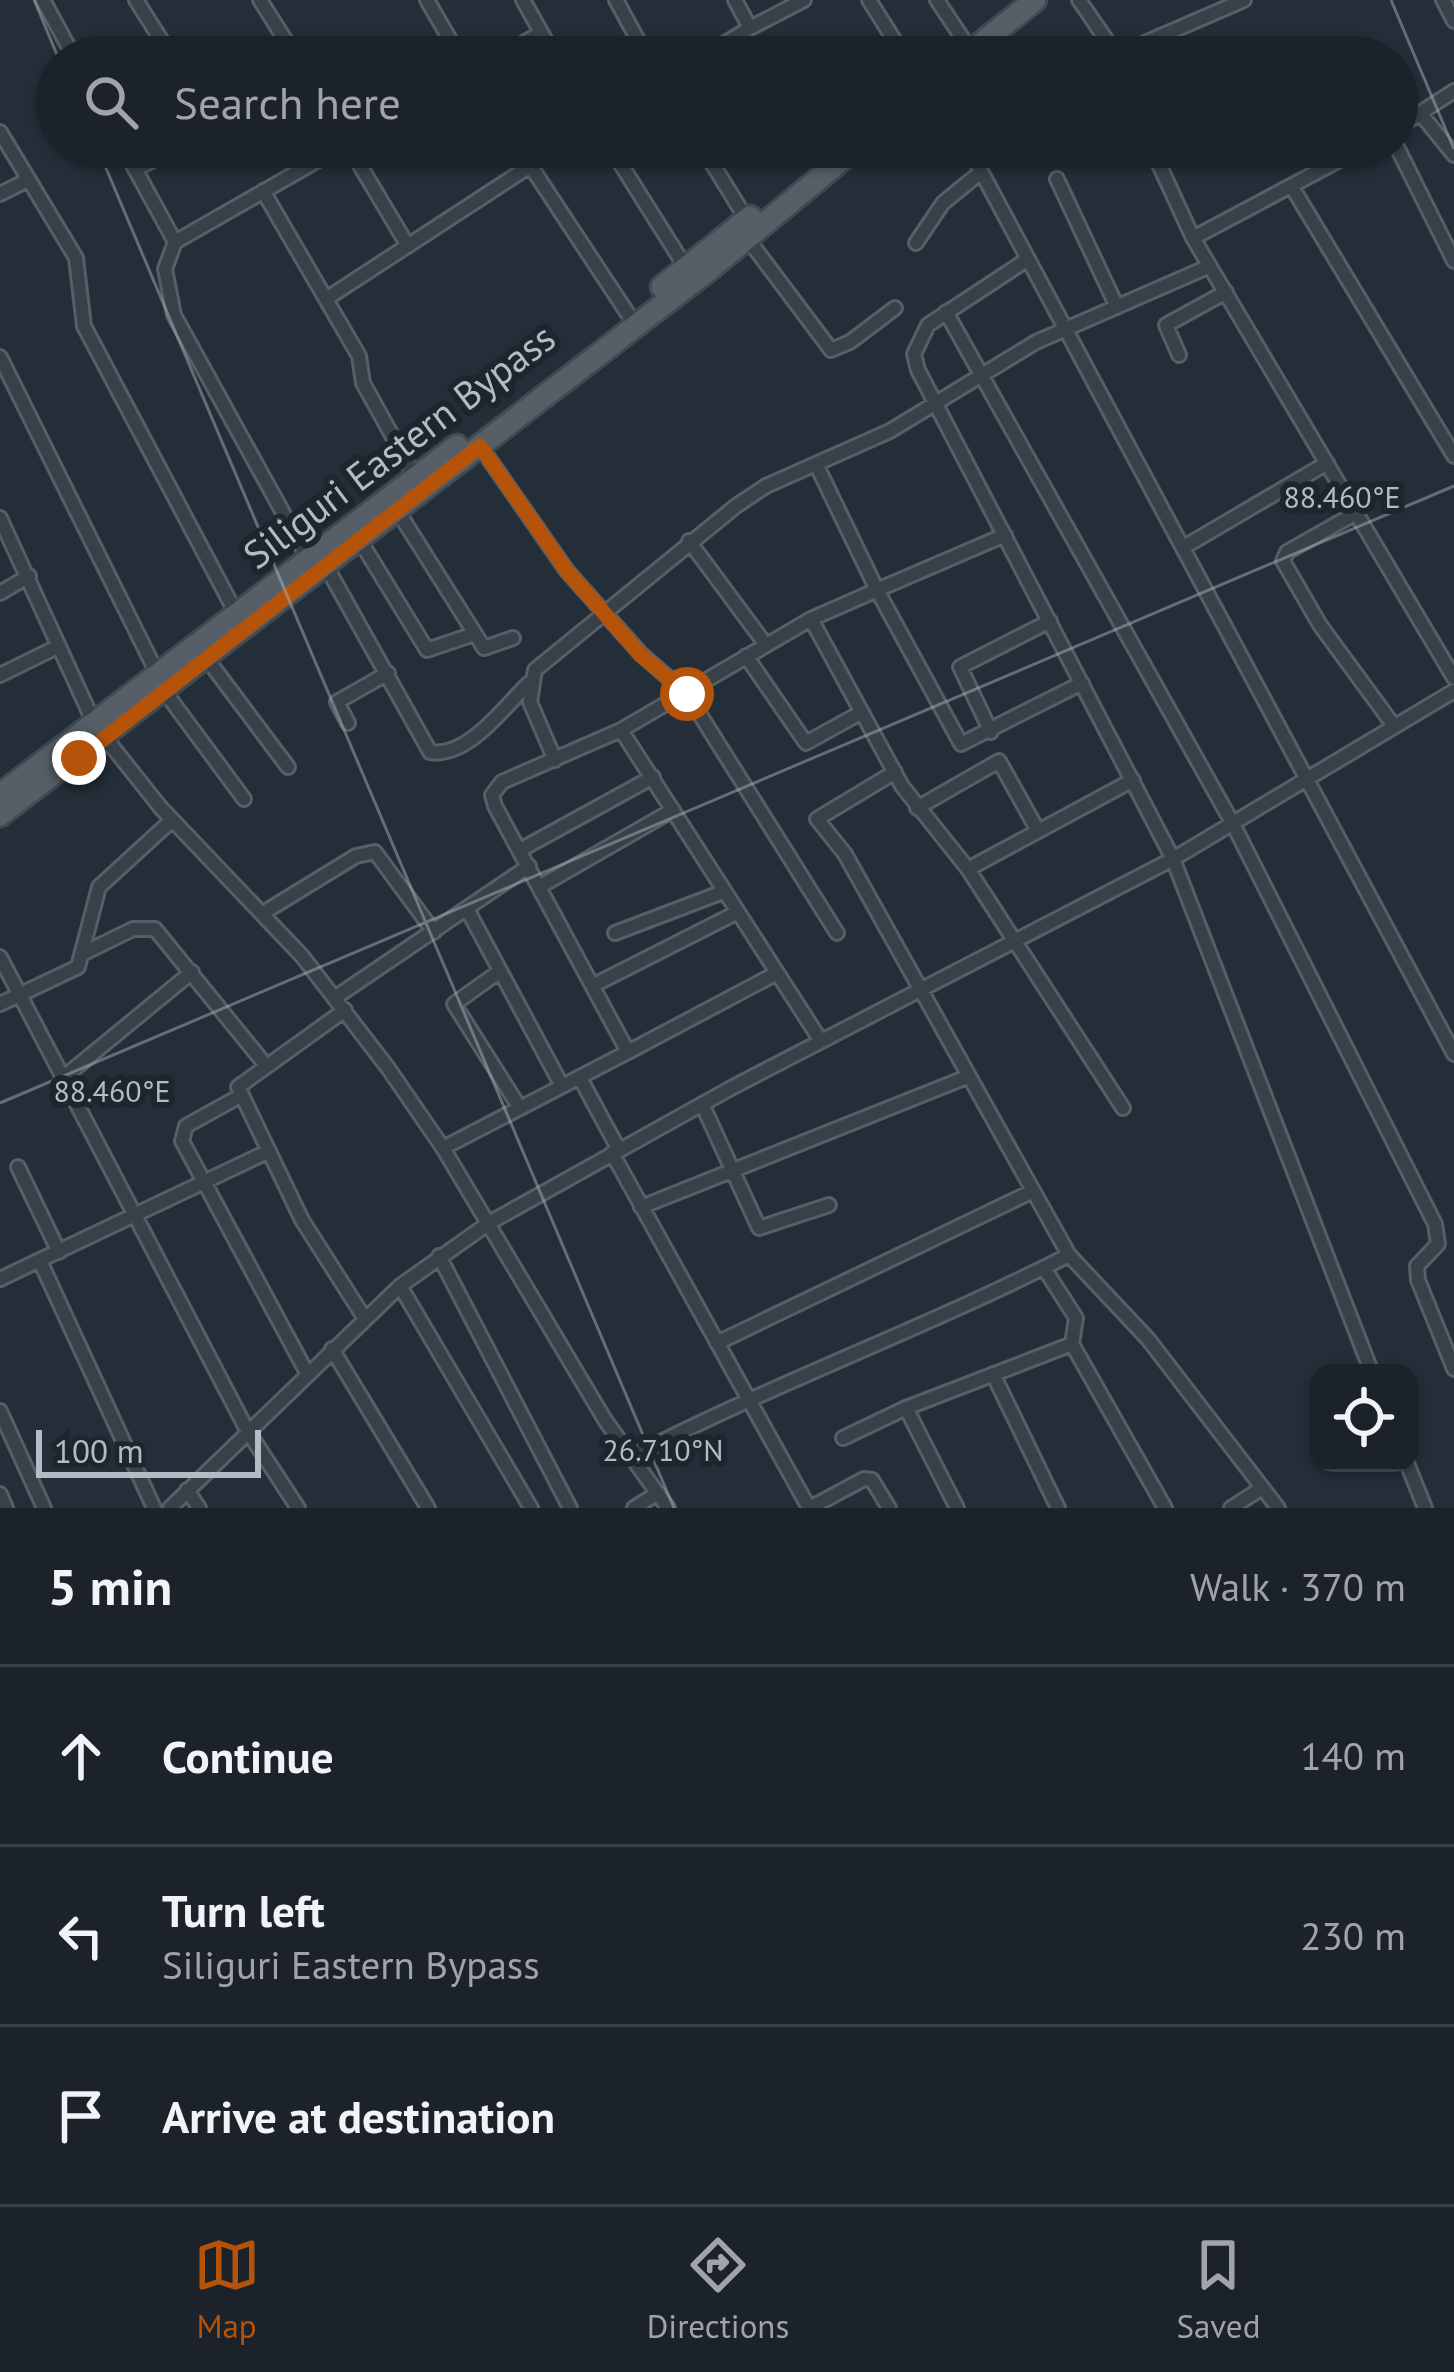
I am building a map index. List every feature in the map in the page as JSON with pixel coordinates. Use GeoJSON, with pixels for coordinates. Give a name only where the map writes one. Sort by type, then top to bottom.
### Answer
{"type":"FeatureCollection","features":[{"type":"Feature","properties":{"kind":"main road"},"geometry":{"type":"LineString","coordinates":[[979,36],[1016,0]]}},
{"type":"Feature","properties":{"kind":"main road"},"geometry":{"type":"LineString","coordinates":[[984,36],[1035,0]]}},
{"type":"Feature","properties":{"kind":"main road","name":"Siliguri Eastern Bypass"},"geometry":{"type":"LineString","coordinates":[[162,684],[207,659],[416,477],[686,268],[747,229],[814,168]]}},
{"type":"Feature","properties":{"kind":"main road","name":"Siliguri Eastern Bypass"},"geometry":{"type":"LineString","coordinates":[[0,815],[162,684],[237,615],[359,539],[829,168]]}},
{"type":"Feature","properties":{"kind":"main road","name":"Siliguri Eastern Bypass"},"geometry":{"type":"LineString","coordinates":[[0,795],[100,732]]}},
{"type":"Feature","properties":{"kind":"street"},"geometry":{"type":"LineString","coordinates":[[44,0],[63,36]]}},
{"type":"Feature","properties":{"kind":"street"},"geometry":{"type":"LineString","coordinates":[[136,0],[159,36]]}},
{"type":"Feature","properties":{"kind":"street"},"geometry":{"type":"LineString","coordinates":[[260,0],[283,36]]}},
{"type":"Feature","properties":{"kind":"street"},"geometry":{"type":"LineString","coordinates":[[427,0],[448,36]]}},
{"type":"Feature","properties":{"kind":"street"},"geometry":{"type":"LineString","coordinates":[[523,0],[541,34],[537,36]]}},
{"type":"Feature","properties":{"kind":"street"},"geometry":{"type":"LineString","coordinates":[[616,0],[636,36]]}},
{"type":"Feature","properties":{"kind":"street"},"geometry":{"type":"LineString","coordinates":[[735,0],[750,28]]}},
{"type":"Feature","properties":{"kind":"street"},"geometry":{"type":"LineString","coordinates":[[737,36],[804,0]]}},
{"type":"Feature","properties":{"kind":"street"},"geometry":{"type":"LineString","coordinates":[[869,0],[892,36]]}},
{"type":"Feature","properties":{"kind":"street"},"geometry":{"type":"LineString","coordinates":[[937,0],[958,36]]}},
{"type":"Feature","properties":{"kind":"street"},"geometry":{"type":"LineString","coordinates":[[1079,0],[1104,36]]}},
{"type":"Feature","properties":{"kind":"street"},"geometry":{"type":"LineString","coordinates":[[1163,36],[1244,0]]}},
{"type":"Feature","properties":{"kind":"street"},"geometry":{"type":"LineString","coordinates":[[1443,0],[1454,20]]}},
{"type":"Feature","properties":{"kind":"street"},"geometry":{"type":"LineString","coordinates":[[1453,149],[1420,113],[1454,91]]}},
{"type":"Feature","properties":{"kind":"street"},"geometry":{"type":"LineString","coordinates":[[0,132],[76,258],[84,326],[237,615]]}},
{"type":"Feature","properties":{"kind":"street"},"geometry":{"type":"LineString","coordinates":[[306,168],[175,242],[165,269],[175,315],[317,563],[388,674],[422,744],[442,754],[469,741],[529,683],[542,660],[602,610],[766,486],[938,401],[1066,328],[1210,266]]}},
{"type":"Feature","properties":{"kind":"street"},"geometry":{"type":"LineString","coordinates":[[358,168],[408,246]]}},
{"type":"Feature","properties":{"kind":"street"},"geometry":{"type":"LineString","coordinates":[[326,299],[527,168]]}},
{"type":"Feature","properties":{"kind":"street"},"geometry":{"type":"LineString","coordinates":[[531,168],[628,314]]}},
{"type":"Feature","properties":{"kind":"street"},"geometry":{"type":"LineString","coordinates":[[623,168],[686,268]]}},
{"type":"Feature","properties":{"kind":"street"},"geometry":{"type":"LineString","coordinates":[[714,168],[747,229],[831,350],[850,342],[895,308]]}},
{"type":"Feature","properties":{"kind":"street"},"geometry":{"type":"LineString","coordinates":[[979,168],[1454,1054]]}},
{"type":"Feature","properties":{"kind":"street"},"geometry":{"type":"LineString","coordinates":[[1161,168],[1193,238],[1454,678]]}},
{"type":"Feature","properties":{"kind":"street"},"geometry":{"type":"LineString","coordinates":[[1193,238],[1326,168]]}},
{"type":"Feature","properties":{"kind":"street"},"geometry":{"type":"LineString","coordinates":[[1408,168],[1454,261]]}},
{"type":"Feature","properties":{"kind":"street"},"geometry":{"type":"LineString","coordinates":[[135,169],[175,242]]}},
{"type":"Feature","properties":{"kind":"street"},"geometry":{"type":"LineString","coordinates":[[916,243],[943,203],[981,172]]}},
{"type":"Feature","properties":{"kind":"street"},"geometry":{"type":"LineString","coordinates":[[1057,179],[1117,307]]}},
{"type":"Feature","properties":{"kind":"street"},"geometry":{"type":"LineString","coordinates":[[0,194],[28,180]]}},
{"type":"Feature","properties":{"kind":"street"},"geometry":{"type":"LineString","coordinates":[[1292,187],[1454,456]]}},
{"type":"Feature","properties":{"kind":"street"},"geometry":{"type":"LineString","coordinates":[[263,191],[358,356],[363,383],[416,477]]}},
{"type":"Feature","properties":{"kind":"street"},"geometry":{"type":"LineString","coordinates":[[1028,259],[928,325],[914,354],[1173,859],[1369,1364]]}},
{"type":"Feature","properties":{"kind":"street"},"geometry":{"type":"LineString","coordinates":[[1179,355],[1166,325],[1226,292]]}},
{"type":"Feature","properties":{"kind":"street"},"geometry":{"type":"LineString","coordinates":[[946,312],[1233,824],[1435,1224],[1438,1244],[1417,1265],[1418,1280],[1454,1369]]}},
{"type":"Feature","properties":{"kind":"street"},"geometry":{"type":"LineString","coordinates":[[0,357],[162,684],[244,799]]}},
{"type":"Feature","properties":{"kind":"street"},"geometry":{"type":"LineString","coordinates":[[480,446],[540,535],[602,610],[687,694],[837,933]]}},
{"type":"Feature","properties":{"kind":"street"},"geometry":{"type":"LineString","coordinates":[[1184,547],[1327,463]]}},
{"type":"Feature","properties":{"kind":"street"},"geometry":{"type":"LineString","coordinates":[[816,464],[955,739],[969,743],[1082,683]]}},
{"type":"Feature","properties":{"kind":"street"},"geometry":{"type":"LineString","coordinates":[[397,510],[484,648],[513,638]]}},
{"type":"Feature","properties":{"kind":"street"},"geometry":{"type":"LineString","coordinates":[[1357,514],[1287,552],[1283,561],[1320,625],[1394,726]]}},
{"type":"Feature","properties":{"kind":"street"},"geometry":{"type":"LineString","coordinates":[[0,518],[100,732],[172,820],[263,914],[345,1010],[443,1148],[631,1456],[668,1508]]}},
{"type":"Feature","properties":{"kind":"street"},"geometry":{"type":"LineString","coordinates":[[628,1052],[495,806],[495,788],[621,730],[811,619],[1005,536]]}},
{"type":"Feature","properties":{"kind":"street"},"geometry":{"type":"LineString","coordinates":[[359,539],[427,650],[474,634]]}},
{"type":"Feature","properties":{"kind":"street"},"geometry":{"type":"LineString","coordinates":[[689,542],[766,645]]}},
{"type":"Feature","properties":{"kind":"street"},"geometry":{"type":"LineString","coordinates":[[0,593],[29,576]]}},
{"type":"Feature","properties":{"kind":"street"},"geometry":{"type":"LineString","coordinates":[[811,619],[917,808],[968,869],[1123,1108]]}},
{"type":"Feature","properties":{"kind":"street"},"geometry":{"type":"LineString","coordinates":[[991,732],[960,667],[1050,621]]}},
{"type":"Feature","properties":{"kind":"street"},"geometry":{"type":"LineString","coordinates":[[0,675],[57,647]]}},
{"type":"Feature","properties":{"kind":"street"},"geometry":{"type":"LineString","coordinates":[[746,656],[806,742],[862,712]]}},
{"type":"Feature","properties":{"kind":"street"},"geometry":{"type":"LineString","coordinates":[[207,659],[288,767]]}},
{"type":"Feature","properties":{"kind":"street"},"geometry":{"type":"LineString","coordinates":[[348,723],[337,702],[388,674]]}},
{"type":"Feature","properties":{"kind":"street"},"geometry":{"type":"LineString","coordinates":[[529,683],[530,702],[555,760]]}},
{"type":"Feature","properties":{"kind":"street"},"geometry":{"type":"LineString","coordinates":[[170,1508],[400,1286],[489,1223],[1012,939],[1173,859],[1454,691]]}},
{"type":"Feature","properties":{"kind":"street"},"geometry":{"type":"LineString","coordinates":[[621,730],[821,1041]]}},
{"type":"Feature","properties":{"kind":"street"},"geometry":{"type":"LineString","coordinates":[[917,808],[999,761],[1038,831]]}},
{"type":"Feature","properties":{"kind":"street"},"geometry":{"type":"LineString","coordinates":[[895,772],[817,819],[845,854],[1070,1255],[1148,1339],[1278,1508]]}},
{"type":"Feature","properties":{"kind":"street"},"geometry":{"type":"LineString","coordinates":[[520,850],[653,777]]}},
{"type":"Feature","properties":{"kind":"street"},"geometry":{"type":"LineString","coordinates":[[968,869],[1133,779]]}},
{"type":"Feature","properties":{"kind":"street"},"geometry":{"type":"LineString","coordinates":[[539,887],[673,810]]}},
{"type":"Feature","properties":{"kind":"street"},"geometry":{"type":"LineString","coordinates":[[0,1004],[72,972],[82,953],[99,887],[172,820]]}},
{"type":"Feature","properties":{"kind":"street"},"geometry":{"type":"LineString","coordinates":[[263,914],[356,856],[375,852],[434,932]]}},
{"type":"Feature","properties":{"kind":"street"},"geometry":{"type":"LineString","coordinates":[[336,998],[529,866]]}},
{"type":"Feature","properties":{"kind":"street"},"geometry":{"type":"LineString","coordinates":[[615,933],[723,892]]}},
{"type":"Feature","properties":{"kind":"street"},"geometry":{"type":"LineString","coordinates":[[467,909],[562,1086]]}},
{"type":"Feature","properties":{"kind":"street"},"geometry":{"type":"LineString","coordinates":[[594,985],[736,913]]}},
{"type":"Feature","properties":{"kind":"street"},"geometry":{"type":"LineString","coordinates":[[82,953],[145,927],[164,934],[264,1063]]}},
{"type":"Feature","properties":{"kind":"street"},"geometry":{"type":"LineString","coordinates":[[0,957],[247,1430],[298,1508]]}},
{"type":"Feature","properties":{"kind":"street"},"geometry":{"type":"LineString","coordinates":[[500,970],[454,1004],[520,1108]]}},
{"type":"Feature","properties":{"kind":"street"},"geometry":{"type":"LineString","coordinates":[[63,1078],[192,972]]}},
{"type":"Feature","properties":{"kind":"street"},"geometry":{"type":"LineString","coordinates":[[443,1148],[777,973]]}},
{"type":"Feature","properties":{"kind":"street"},"geometry":{"type":"LineString","coordinates":[[345,1010],[240,1081],[240,1096],[311,1236],[364,1319]]}},
{"type":"Feature","properties":{"kind":"street"},"geometry":{"type":"LineString","coordinates":[[641,1208],[967,1077]]}},
{"type":"Feature","properties":{"kind":"street"},"geometry":{"type":"LineString","coordinates":[[580,1078],[641,1208],[809,1508],[864,1479],[872,1480],[889,1508]]}},
{"type":"Feature","properties":{"kind":"street"},"geometry":{"type":"LineString","coordinates":[[240,1096],[181,1132],[307,1373]]}},
{"type":"Feature","properties":{"kind":"street"},"geometry":{"type":"LineString","coordinates":[[702,1104],[759,1228],[829,1205]]}},
{"type":"Feature","properties":{"kind":"street"},"geometry":{"type":"LineString","coordinates":[[0,1279],[267,1152]]}},
{"type":"Feature","properties":{"kind":"street"},"geometry":{"type":"LineString","coordinates":[[18,1167],[59,1252]]}},
{"type":"Feature","properties":{"kind":"street"},"geometry":{"type":"LineString","coordinates":[[716,1343],[1031,1192]]}},
{"type":"Feature","properties":{"kind":"street"},"geometry":{"type":"LineString","coordinates":[[631,1456],[746,1397],[809,1375],[1070,1255]]}},
{"type":"Feature","properties":{"kind":"street"},"geometry":{"type":"LineString","coordinates":[[439,1256],[570,1508]]}},
{"type":"Feature","properties":{"kind":"street"},"geometry":{"type":"LineString","coordinates":[[40,1261],[154,1508]]}},
{"type":"Feature","properties":{"kind":"street"},"geometry":{"type":"LineString","coordinates":[[1044,1268],[1076,1318],[1072,1344],[1165,1508]]}},
{"type":"Feature","properties":{"kind":"street"},"geometry":{"type":"LineString","coordinates":[[400,1286],[531,1508]]}},
{"type":"Feature","properties":{"kind":"street"},"geometry":{"type":"LineString","coordinates":[[843,1438],[906,1408],[1072,1344]]}},
{"type":"Feature","properties":{"kind":"street"},"geometry":{"type":"LineString","coordinates":[[332,1349],[428,1508]]}},
{"type":"Feature","properties":{"kind":"street"},"geometry":{"type":"LineString","coordinates":[[994,1374],[1058,1508]]}},
{"type":"Feature","properties":{"kind":"street"},"geometry":{"type":"LineString","coordinates":[[906,1408],[957,1508]]}},
{"type":"Feature","properties":{"kind":"street"},"geometry":{"type":"LineString","coordinates":[[0,1411],[44,1508]]}},
{"type":"Feature","properties":{"kind":"street"},"geometry":{"type":"LineString","coordinates":[[1411,1472],[1425,1508]]}},
{"type":"Feature","properties":{"kind":"street"},"geometry":{"type":"LineString","coordinates":[[1231,1508],[1262,1488]]}},
{"type":"Feature","properties":{"kind":"street"},"geometry":{"type":"LineString","coordinates":[[187,1490],[199,1508]]}},
{"type":"Feature","properties":{"kind":"street"},"geometry":{"type":"LineString","coordinates":[[634,1508],[658,1493]]}},
{"type":"Feature","properties":{"kind":"street"},"geometry":{"type":"LineString","coordinates":[[0,1494],[6,1508]]}},
{"type":"Feature","properties":{"kind":"route"},"geometry":{"type":"LineString","coordinates":[[79,758],[480,446],[567,571],[641,655],[672,676],[687,694]]}}]}
